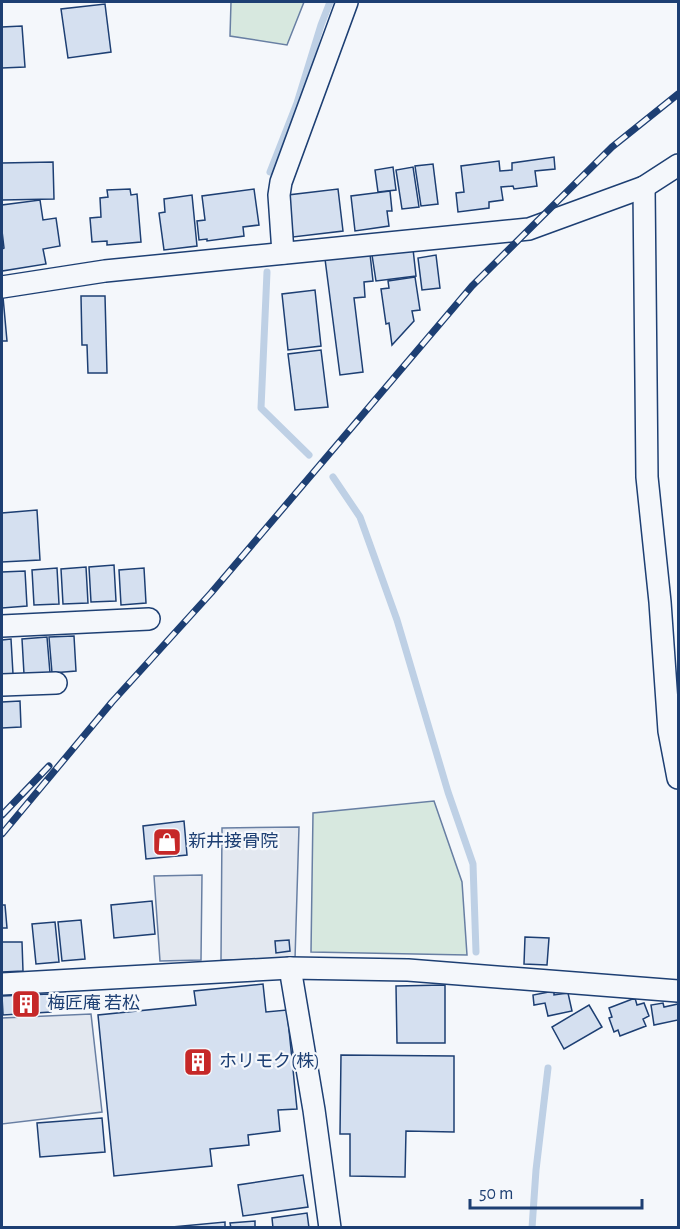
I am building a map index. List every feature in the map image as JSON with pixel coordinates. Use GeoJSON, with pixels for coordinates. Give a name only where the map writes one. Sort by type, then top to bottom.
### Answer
{"type":"FeatureCollection","features":[{"type":"Feature","properties":{"kind":"street"},"geometry":{"type":"LineString","coordinates":[[283,253],[279,195],[281,182],[347,2]]}},
{"type":"Feature","properties":{"kind":"street"},"geometry":{"type":"LineString","coordinates":[[2,287],[105,271],[529,229],[644,187],[678,165]]}},
{"type":"Feature","properties":{"kind":"street"},"geometry":{"type":"LineString","coordinates":[[644,187],[647,477],[660,602],[672,681],[669,731],[678,778]]}},
{"type":"Feature","properties":{"kind":"street"},"geometry":{"type":"LineString","coordinates":[[2,626],[149,619]]}},
{"type":"Feature","properties":{"kind":"street"},"geometry":{"type":"LineString","coordinates":[[2,685],[56,684]]}},
{"type":"Feature","properties":{"kind":"street"},"geometry":{"type":"LineString","coordinates":[[2,984],[290,968],[408,970],[678,991]]}},
{"type":"Feature","properties":{"kind":"street"},"geometry":{"type":"LineString","coordinates":[[290,968],[314,1110],[330,1227]]}},
{"type":"Feature","properties":{"kind":"shaded area"},"geometry":{"type":"Polygon","coordinates":[[[231,2],[304,2],[287,45],[230,36],[231,2]]]}},
{"type":"Feature","properties":{"kind":"shaded area"},"geometry":{"type":"Polygon","coordinates":[[[434,801],[462,882],[467,955],[311,952],[313,813],[434,801]]]}},
{"type":"Feature","properties":{"kind":"shaded area"},"geometry":{"type":"Polygon","coordinates":[[[299,827],[295,959],[221,960],[222,828],[299,827]]]}},
{"type":"Feature","properties":{"kind":"shaded area"},"geometry":{"type":"Polygon","coordinates":[[[202,875],[201,960],[160,961],[154,876],[202,875]]]}},
{"type":"Feature","properties":{"kind":"shaded area"},"geometry":{"type":"Polygon","coordinates":[[[91,1014],[102,1112],[2,1124],[2,1018],[91,1014]]]}},
{"type":"Feature","properties":{"kind":"building"},"geometry":{"type":"Polygon","coordinates":[[[105,4],[111,52],[68,58],[61,9],[105,4]]]}},
{"type":"Feature","properties":{"kind":"building"},"geometry":{"type":"Polygon","coordinates":[[[22,26],[25,67],[2,68],[2,27],[22,26]]]}},
{"type":"Feature","properties":{"kind":"building"},"geometry":{"type":"Polygon","coordinates":[[[554,157],[555,169],[535,171],[537,186],[514,189],[513,186],[501,187],[503,200],[489,202],[489,208],[458,212],[456,193],[464,192],[461,166],[499,161],[500,171],[512,170],[512,163],[554,157]]]}},
{"type":"Feature","properties":{"kind":"building"},"geometry":{"type":"Polygon","coordinates":[[[53,162],[54,199],[2,200],[2,163],[53,162]]]}},
{"type":"Feature","properties":{"kind":"building"},"geometry":{"type":"Polygon","coordinates":[[[433,164],[438,204],[421,206],[415,166],[433,164]]]}},
{"type":"Feature","properties":{"kind":"building"},"geometry":{"type":"Polygon","coordinates":[[[393,167],[396,190],[378,192],[375,170],[393,167]]]}},
{"type":"Feature","properties":{"kind":"building"},"geometry":{"type":"Polygon","coordinates":[[[413,167],[419,207],[402,209],[396,170],[413,167]]]}},
{"type":"Feature","properties":{"kind":"building"},"geometry":{"type":"Polygon","coordinates":[[[130,189],[131,195],[137,194],[141,242],[107,245],[107,241],[92,242],[90,218],[101,217],[100,198],[108,197],[107,190],[130,189]]]}},
{"type":"Feature","properties":{"kind":"building"},"geometry":{"type":"Polygon","coordinates":[[[254,189],[259,225],[243,227],[244,236],[199,240],[197,221],[205,220],[202,196],[254,189]]]}},
{"type":"Feature","properties":{"kind":"building"},"geometry":{"type":"Polygon","coordinates":[[[338,189],[343,231],[293,237],[288,195],[338,189]]]}},
{"type":"Feature","properties":{"kind":"building"},"geometry":{"type":"Polygon","coordinates":[[[390,191],[392,211],[387,211],[389,226],[355,231],[351,196],[390,191]]]}},
{"type":"Feature","properties":{"kind":"building"},"geometry":{"type":"Polygon","coordinates":[[[192,195],[197,246],[164,250],[159,213],[165,212],[164,199],[192,195]]]}},
{"type":"Feature","properties":{"kind":"building"},"geometry":{"type":"Polygon","coordinates":[[[40,200],[43,220],[56,218],[60,246],[43,249],[46,264],[2,271],[2,249],[4,248],[2,205],[40,200]]]}},
{"type":"Feature","properties":{"kind":"building"},"geometry":{"type":"Polygon","coordinates":[[[413,249],[416,276],[376,281],[372,255],[413,249]]]}},
{"type":"Feature","properties":{"kind":"building"},"geometry":{"type":"Polygon","coordinates":[[[370,254],[373,281],[364,282],[365,297],[354,298],[363,372],[340,375],[325,259],[370,254]]]}},
{"type":"Feature","properties":{"kind":"building"},"geometry":{"type":"Polygon","coordinates":[[[436,255],[440,288],[422,290],[418,258],[436,255]]]}},
{"type":"Feature","properties":{"kind":"building"},"geometry":{"type":"Polygon","coordinates":[[[415,277],[420,310],[412,311],[414,321],[392,345],[389,323],[386,324],[381,289],[389,288],[388,281],[415,277]]]}},
{"type":"Feature","properties":{"kind":"building"},"geometry":{"type":"Polygon","coordinates":[[[315,290],[321,346],[288,350],[282,294],[315,290]]]}},
{"type":"Feature","properties":{"kind":"building"},"geometry":{"type":"Polygon","coordinates":[[[81,296],[105,296],[107,373],[88,373],[87,345],[82,345],[81,296]]]}},
{"type":"Feature","properties":{"kind":"building"},"geometry":{"type":"Polygon","coordinates":[[[3,297],[7,341],[2,341],[3,297]]]}},
{"type":"Feature","properties":{"kind":"building"},"geometry":{"type":"Polygon","coordinates":[[[321,350],[328,407],[295,410],[288,354],[321,350]]]}},
{"type":"Feature","properties":{"kind":"building"},"geometry":{"type":"Polygon","coordinates":[[[37,510],[40,560],[2,562],[2,513],[37,510]]]}},
{"type":"Feature","properties":{"kind":"building"},"geometry":{"type":"Polygon","coordinates":[[[114,565],[116,601],[91,602],[89,567],[114,565]]]}},
{"type":"Feature","properties":{"kind":"building"},"geometry":{"type":"Polygon","coordinates":[[[86,567],[88,603],[63,604],[61,569],[86,567]]]}},
{"type":"Feature","properties":{"kind":"building"},"geometry":{"type":"Polygon","coordinates":[[[57,568],[59,604],[34,605],[32,570],[57,568]]]}},
{"type":"Feature","properties":{"kind":"building"},"geometry":{"type":"Polygon","coordinates":[[[144,568],[146,603],[121,605],[119,570],[144,568]]]}},
{"type":"Feature","properties":{"kind":"building"},"geometry":{"type":"Polygon","coordinates":[[[25,571],[27,606],[2,608],[2,572],[25,571]]]}},
{"type":"Feature","properties":{"kind":"building"},"geometry":{"type":"Polygon","coordinates":[[[74,636],[76,671],[52,673],[49,637],[74,636]]]}},
{"type":"Feature","properties":{"kind":"building"},"geometry":{"type":"Polygon","coordinates":[[[47,637],[50,673],[24,674],[22,639],[47,637]]]}},
{"type":"Feature","properties":{"kind":"building"},"geometry":{"type":"Polygon","coordinates":[[[11,639],[13,674],[2,675],[2,640],[11,639]]]}},
{"type":"Feature","properties":{"kind":"building"},"geometry":{"type":"Polygon","coordinates":[[[20,701],[21,727],[2,728],[2,702],[20,701]]]}},
{"type":"Feature","properties":{"kind":"building"},"geometry":{"type":"Polygon","coordinates":[[[184,821],[187,855],[146,859],[143,826],[184,821]]]}},
{"type":"Feature","properties":{"kind":"building"},"geometry":{"type":"Polygon","coordinates":[[[152,901],[155,934],[114,938],[111,905],[152,901]]]}},
{"type":"Feature","properties":{"kind":"building"},"geometry":{"type":"Polygon","coordinates":[[[2,905],[5,905],[7,928],[2,928],[2,905]]]}},
{"type":"Feature","properties":{"kind":"building"},"geometry":{"type":"Polygon","coordinates":[[[81,920],[85,959],[62,961],[58,922],[81,920]]]}},
{"type":"Feature","properties":{"kind":"building"},"geometry":{"type":"Polygon","coordinates":[[[55,922],[59,962],[36,964],[32,924],[55,922]]]}},
{"type":"Feature","properties":{"kind":"building"},"geometry":{"type":"Polygon","coordinates":[[[525,937],[549,938],[547,965],[524,964],[525,937]]]}},
{"type":"Feature","properties":{"kind":"building"},"geometry":{"type":"Polygon","coordinates":[[[289,940],[290,951],[276,953],[275,941],[289,940]]]}},
{"type":"Feature","properties":{"kind":"building"},"geometry":{"type":"Polygon","coordinates":[[[2,942],[22,942],[23,971],[2,972],[2,942]]]}},
{"type":"Feature","properties":{"kind":"building","name":"ホリモク(株)"},"geometry":{"type":"Polygon","coordinates":[[[263,984],[266,1012],[287,1010],[297,1109],[278,1110],[280,1131],[248,1135],[249,1145],[210,1149],[212,1166],[114,1176],[98,1015],[196,1005],[194,991],[263,984]]]}},
{"type":"Feature","properties":{"kind":"building"},"geometry":{"type":"Polygon","coordinates":[[[445,985],[445,1043],[397,1043],[396,986],[445,985]]]}},
{"type":"Feature","properties":{"kind":"building"},"geometry":{"type":"Polygon","coordinates":[[[554,991],[554,995],[568,993],[572,1011],[548,1016],[545,1003],[534,1005],[533,995],[554,991]]]}},
{"type":"Feature","properties":{"kind":"building","name":"梅匠庵 若松"},"geometry":{"type":"Polygon","coordinates":[[[50,994],[51,1012],[3,1015],[2,996],[50,994]]]}},
{"type":"Feature","properties":{"kind":"building"},"geometry":{"type":"Polygon","coordinates":[[[635,998],[637,1005],[644,1003],[649,1016],[643,1019],[646,1026],[620,1036],[618,1030],[614,1032],[609,1018],[612,1017],[609,1008],[635,998]]]}},
{"type":"Feature","properties":{"kind":"building"},"geometry":{"type":"Polygon","coordinates":[[[663,1003],[664,1007],[678,1004],[678,1020],[654,1025],[651,1005],[663,1003]]]}},
{"type":"Feature","properties":{"kind":"building"},"geometry":{"type":"Polygon","coordinates":[[[589,1005],[602,1027],[564,1049],[552,1027],[589,1005]]]}},
{"type":"Feature","properties":{"kind":"building"},"geometry":{"type":"Polygon","coordinates":[[[341,1055],[454,1056],[454,1132],[406,1131],[405,1177],[350,1176],[350,1134],[340,1134],[341,1055]]]}},
{"type":"Feature","properties":{"kind":"building"},"geometry":{"type":"Polygon","coordinates":[[[102,1118],[105,1152],[40,1157],[37,1123],[102,1118]]]}},
{"type":"Feature","properties":{"kind":"building"},"geometry":{"type":"Polygon","coordinates":[[[303,1175],[308,1207],[243,1216],[238,1185],[303,1175]]]}},
{"type":"Feature","properties":{"kind":"building"},"geometry":{"type":"Polygon","coordinates":[[[307,1213],[309,1228],[273,1228],[272,1218],[307,1213]]]}},
{"type":"Feature","properties":{"kind":"building"},"geometry":{"type":"Polygon","coordinates":[[[255,1221],[255,1228],[231,1228],[230,1223],[255,1221]]]}},
{"type":"Feature","properties":{"kind":"building"},"geometry":{"type":"Polygon","coordinates":[[[225,1222],[225,1228],[161,1228],[225,1222]]]}},
{"type":"Feature","properties":{"kind":"waterway"},"geometry":{"type":"LineString","coordinates":[[270,172],[297,103],[330,2]]}},
{"type":"Feature","properties":{"kind":"waterway"},"geometry":{"type":"LineString","coordinates":[[267,272],[261,408],[309,455]]}},
{"type":"Feature","properties":{"kind":"waterway"},"geometry":{"type":"LineString","coordinates":[[333,477],[360,517],[397,620],[448,792],[473,864],[476,952]]}},
{"type":"Feature","properties":{"kind":"waterway"},"geometry":{"type":"LineString","coordinates":[[532,1228],[548,1068]]}},
{"type":"Feature","properties":{"kind":"railway"},"geometry":{"type":"LineString","coordinates":[[2,834],[112,702],[211,593],[472,286],[612,147],[678,94]]}},
{"type":"Feature","properties":{"kind":"railway"},"geometry":{"type":"LineString","coordinates":[[2,815],[49,766]]}},
{"type":"Feature","properties":{"kind":"place","name":"新井接骨院"},"geometry":{"type":"Point","coordinates":[167,842]}},
{"type":"Feature","properties":{"kind":"place","name":"梅匠庵 若松"},"geometry":{"type":"Point","coordinates":[26,1004]}},
{"type":"Feature","properties":{"kind":"place","name":"ホリモク(株)"},"geometry":{"type":"Point","coordinates":[198,1062]}}]}
